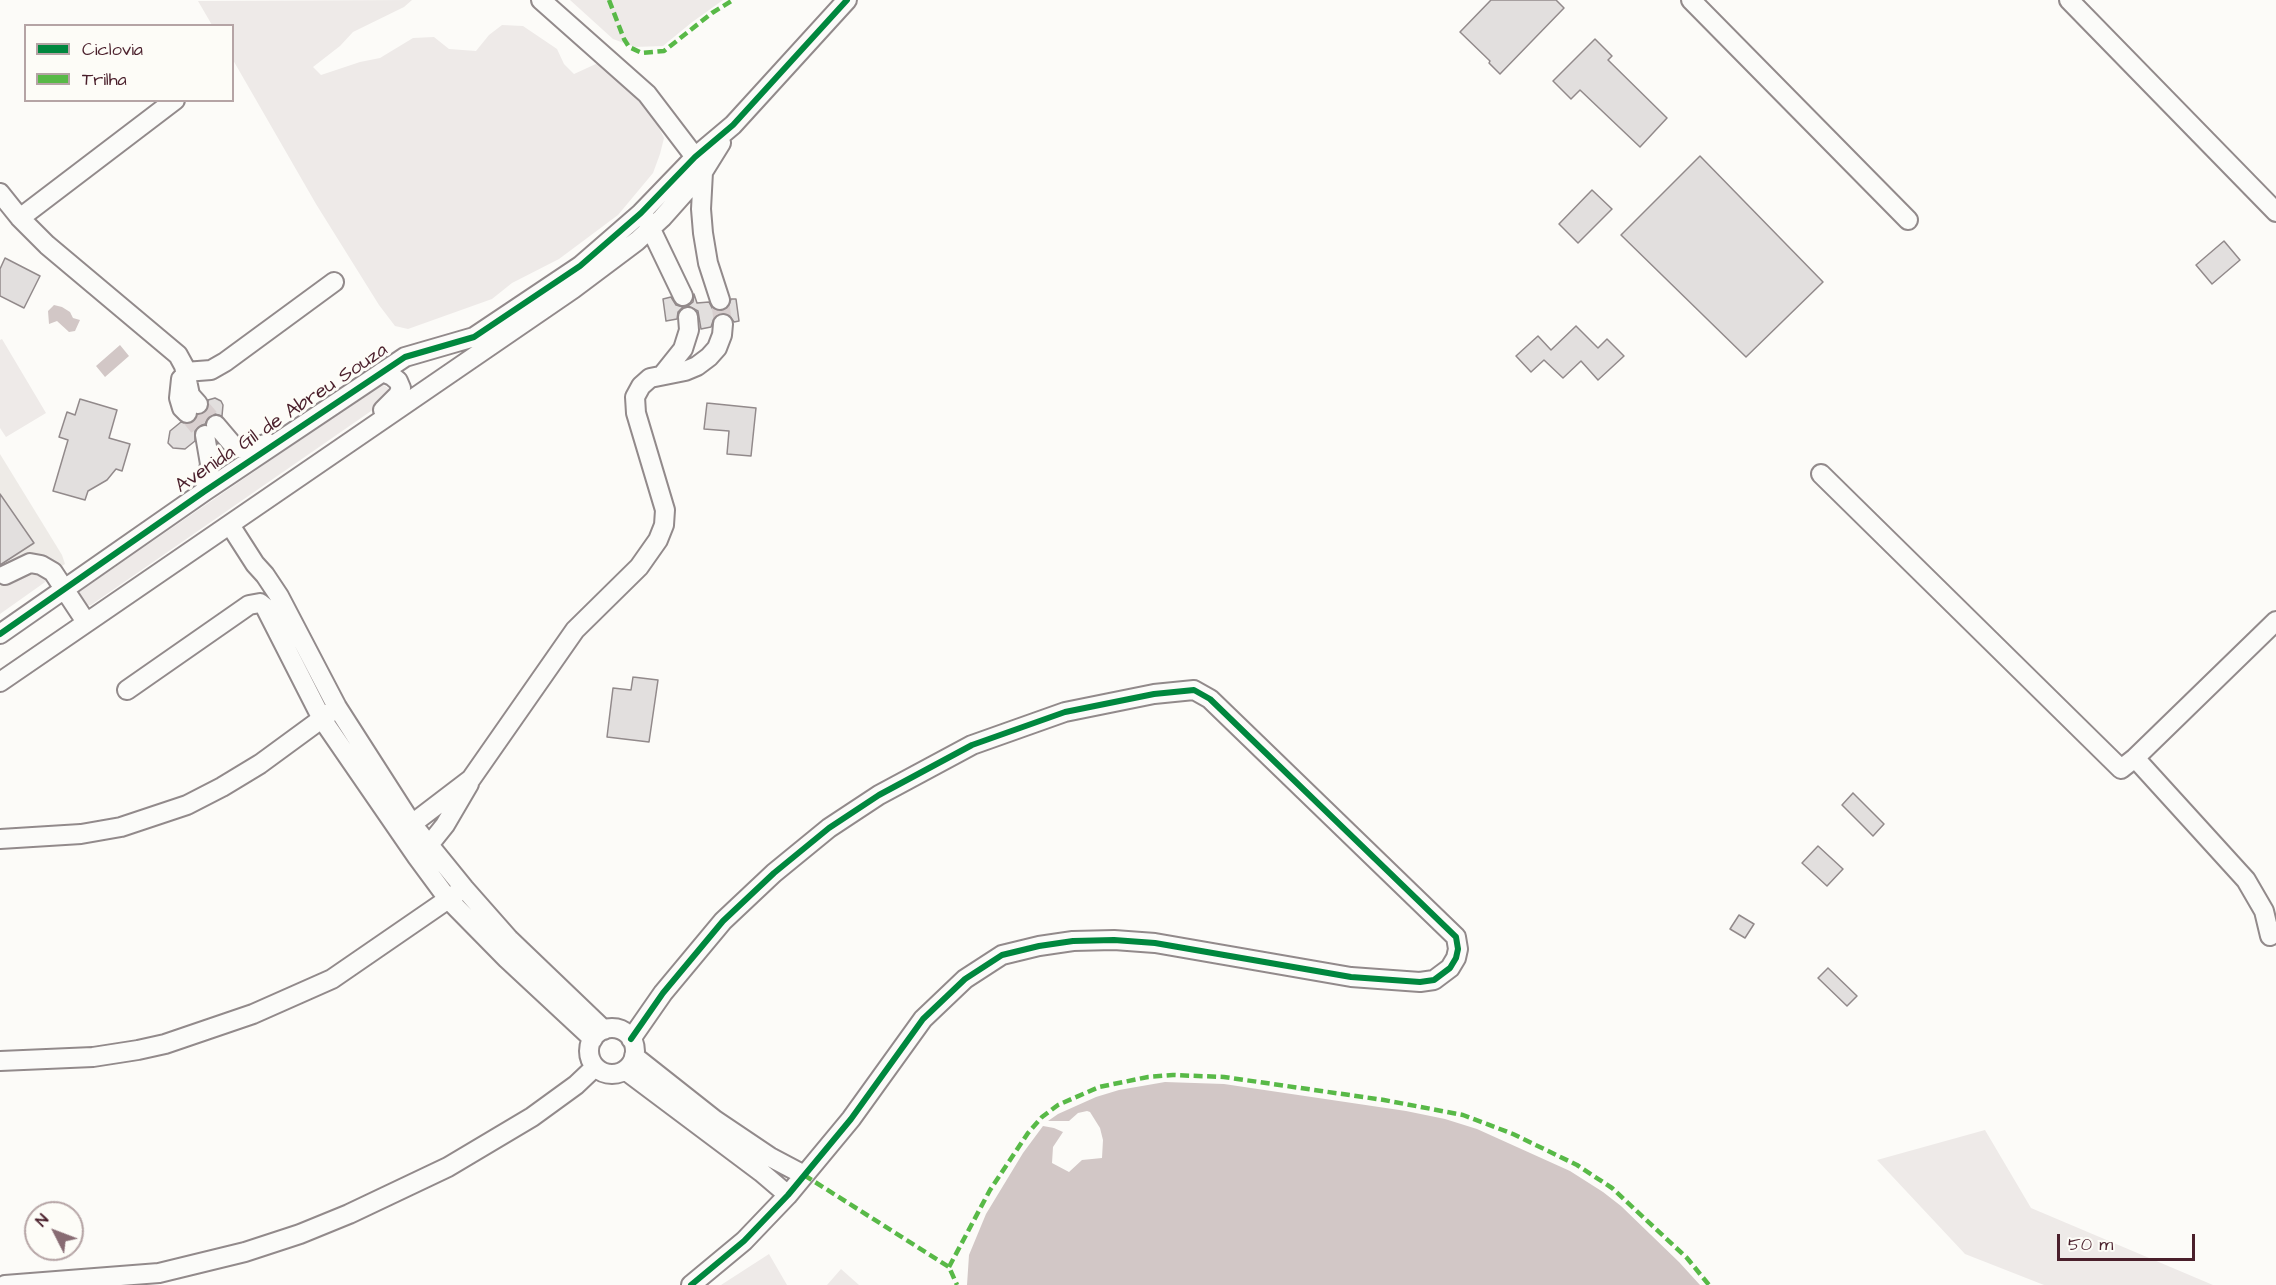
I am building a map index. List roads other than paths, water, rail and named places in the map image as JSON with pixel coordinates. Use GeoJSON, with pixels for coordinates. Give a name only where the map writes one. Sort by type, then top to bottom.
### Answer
{"type":"FeatureCollection","features":[{"type":"Feature","properties":{"kind":"street"},"geometry":{"type":"LineString","coordinates":[[541,0],[647,94],[699,164],[703,233],[708,263],[720,300]]}},
{"type":"Feature","properties":{"kind":"street","name":"Avenida Gil de Abreu Souza"},"geometry":{"type":"LineString","coordinates":[[0,634],[205,491],[411,353],[474,337],[646,220],[675,206],[699,164],[847,0]]}},
{"type":"Feature","properties":{"kind":"street"},"geometry":{"type":"LineString","coordinates":[[1691,0],[1908,220]]}},
{"type":"Feature","properties":{"kind":"street"},"geometry":{"type":"LineString","coordinates":[[2069,0],[2276,213]]}},
{"type":"Feature","properties":{"kind":"street"},"geometry":{"type":"LineString","coordinates":[[20,218],[172,102]]}},
{"type":"Feature","properties":{"kind":"street"},"geometry":{"type":"LineString","coordinates":[[0,193],[20,218],[47,245],[178,355],[182,360],[193,409]]}},
{"type":"Feature","properties":{"kind":"street"},"geometry":{"type":"LineString","coordinates":[[646,220],[683,296]]}},
{"type":"Feature","properties":{"kind":"street","name":"Avenida Gil de Abreu Souza"},"geometry":{"type":"LineString","coordinates":[[0,682],[573,289],[646,220]]}},
{"type":"Feature","properties":{"kind":"street"},"geometry":{"type":"LineString","coordinates":[[184,372],[211,370],[225,362],[334,282]]}},
{"type":"Feature","properties":{"kind":"street"},"geometry":{"type":"LineString","coordinates":[[663,374],[683,349],[688,330],[688,317]]}},
{"type":"Feature","properties":{"kind":"street"},"geometry":{"type":"LineString","coordinates":[[429,845],[445,825],[471,780],[575,630],[639,567],[658,540],[664,525],[665,510],[636,413],[636,397],[641,386],[650,378],[685,371],[703,362],[717,348],[723,324]]}},
{"type":"Feature","properties":{"kind":"street"},"geometry":{"type":"LineString","coordinates":[[368,430],[373,419],[391,404],[401,388],[398,381],[382,372]]}},
{"type":"Feature","properties":{"kind":"street"},"geometry":{"type":"LineString","coordinates":[[205,491],[210,464],[211,430],[233,445],[250,449],[287,435]]}},
{"type":"Feature","properties":{"kind":"street"},"geometry":{"type":"LineString","coordinates":[[1821,474],[2128,764],[2246,880],[2264,911],[2270,936]]}},
{"type":"Feature","properties":{"kind":"street"},"geometry":{"type":"LineString","coordinates":[[230,525],[279,596],[337,707],[412,824],[464,888],[598,1035]]}},
{"type":"Feature","properties":{"kind":"street"},"geometry":{"type":"LineString","coordinates":[[5,575],[30,563],[41,565],[53,572],[86,622]]}},
{"type":"Feature","properties":{"kind":"street"},"geometry":{"type":"LineString","coordinates":[[127,690],[249,605],[260,603],[265,607],[322,719],[448,899],[537,989],[598,1035]]}},
{"type":"Feature","properties":{"kind":"street"},"geometry":{"type":"LineString","coordinates":[[2128,764],[2276,621]]}},
{"type":"Feature","properties":{"kind":"street"},"geometry":{"type":"LineString","coordinates":[[598,1035],[590,1054],[595,1067],[608,1074],[630,1055],[663,993],[723,921],[774,873],[829,828],[879,795],[972,745],[1065,712],[1154,694],[1194,690],[1210,699],[1456,937],[1456,958],[1450,968],[1434,980],[1420,982],[1351,977],[1165,945],[1114,940],[1062,943],[1026,948],[1002,955],[965,979],[922,1019],[851,1119],[788,1196],[744,1241],[691,1285]]}},
{"type":"Feature","properties":{"kind":"street"},"geometry":{"type":"LineString","coordinates":[[0,839],[81,834],[122,827],[152,818],[222,787],[260,764],[337,707]]}},
{"type":"Feature","properties":{"kind":"street"},"geometry":{"type":"LineString","coordinates":[[412,824],[471,780]]}},
{"type":"Feature","properties":{"kind":"street"},"geometry":{"type":"LineString","coordinates":[[0,1061],[93,1057],[138,1050],[165,1044],[253,1014],[332,979],[464,888]]}},
{"type":"Feature","properties":{"kind":"street"},"geometry":{"type":"LineString","coordinates":[[598,1035],[619,1030],[630,1055],[788,1196]]}},
{"type":"Feature","properties":{"kind":"street"},"geometry":{"type":"LineString","coordinates":[[630,1055],[715,1120],[770,1157],[804,1175]]}},
{"type":"Feature","properties":{"kind":"street"},"geometry":{"type":"LineString","coordinates":[[5,1285],[159,1273],[234,1255],[300,1234],[349,1214],[448,1167],[532,1117],[576,1085],[595,1067]]}},
{"type":"Feature","properties":{"kind":"tunnel"},"geometry":{"type":"LineString","coordinates":[[720,300],[723,324]]}},
{"type":"Feature","properties":{"kind":"tunnel"},"geometry":{"type":"LineString","coordinates":[[198,404],[216,425]]}},
{"type":"Feature","properties":{"kind":"tunnel"},"geometry":{"type":"LineString","coordinates":[[187,413],[205,435]]}}]}
